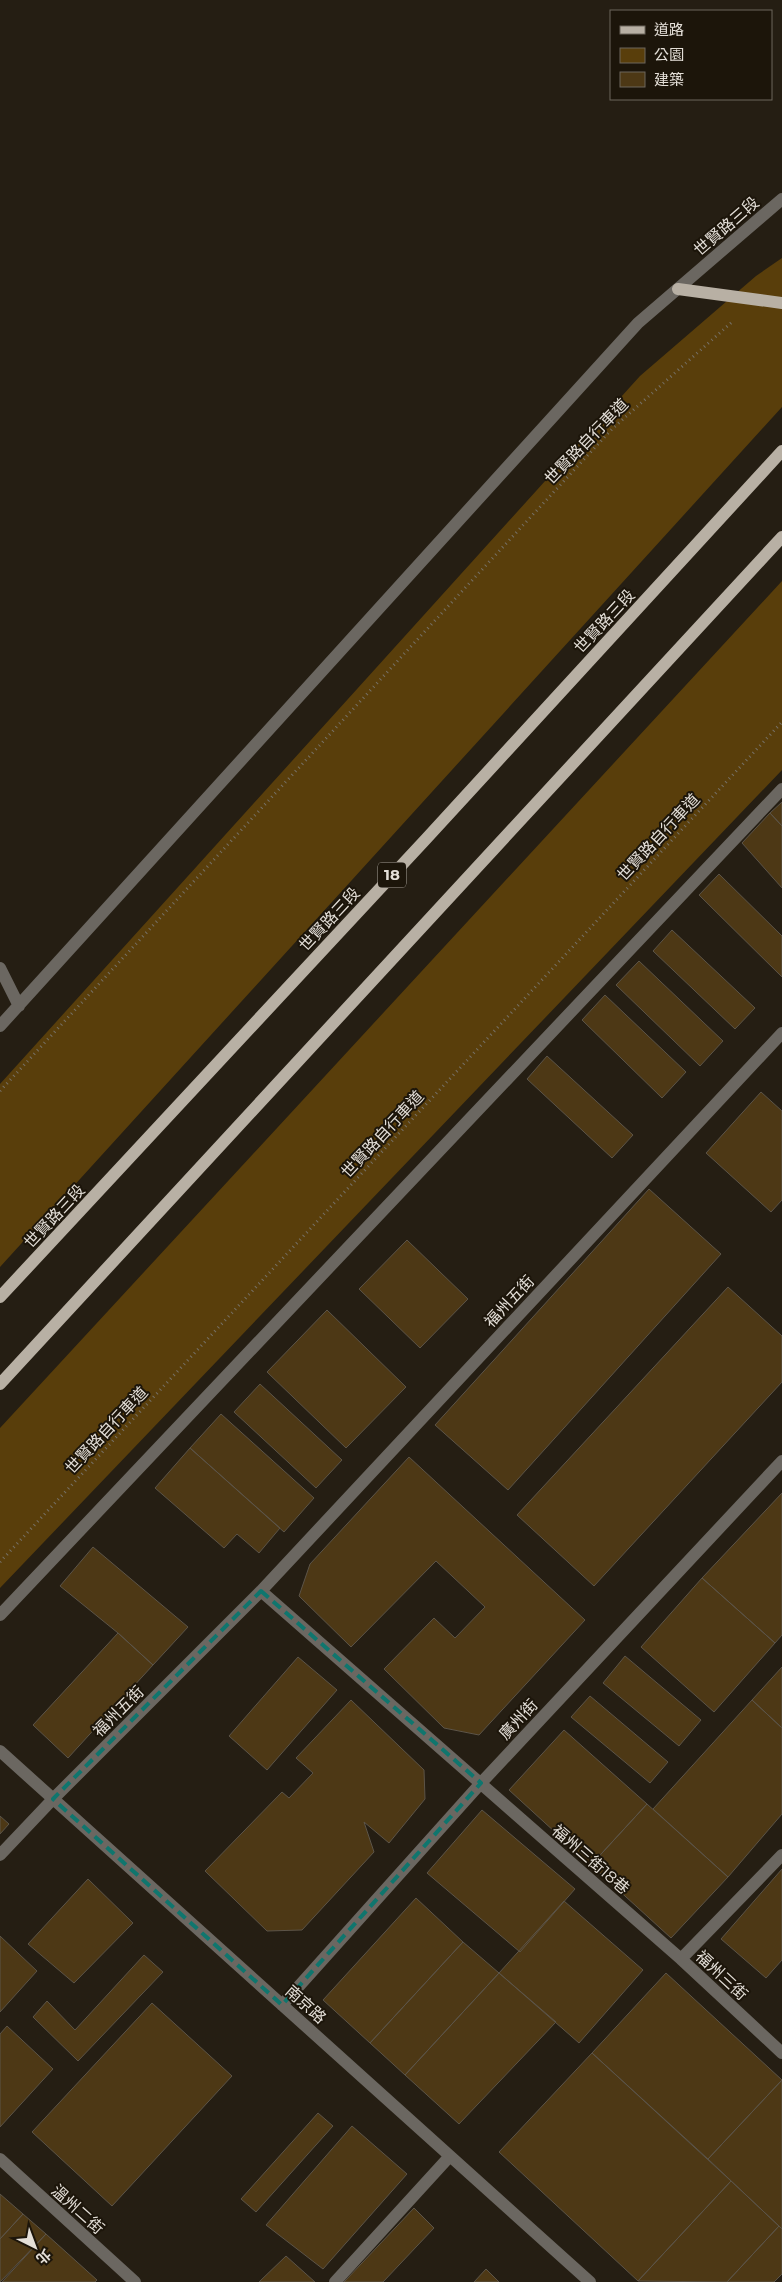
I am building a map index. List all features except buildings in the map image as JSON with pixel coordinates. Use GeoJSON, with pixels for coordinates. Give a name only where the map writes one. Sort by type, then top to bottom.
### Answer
{"type":"FeatureCollection","features":[{"type":"Feature","properties":{"kind":"main road"},"geometry":{"type":"LineString","coordinates":[[678,289],[782,303]]}},
{"type":"Feature","properties":{"kind":"main road","name":"世賢路三段"},"geometry":{"type":"LineString","coordinates":[[0,1298],[412,854],[782,451]]}},
{"type":"Feature","properties":{"kind":"main road"},"geometry":{"type":"LineString","coordinates":[[0,1384],[782,537]]}},
{"type":"Feature","properties":{"kind":"street","name":"世賢路三段"},"geometry":{"type":"LineString","coordinates":[[0,1026],[638,323],[782,200]]}},
{"type":"Feature","properties":{"kind":"street"},"geometry":{"type":"LineString","coordinates":[[0,1615],[782,789]]}},
{"type":"Feature","properties":{"kind":"street"},"geometry":{"type":"LineString","coordinates":[[0,968],[19,1006]]}},
{"type":"Feature","properties":{"kind":"street","name":"福州五街"},"geometry":{"type":"LineString","coordinates":[[0,1855],[53,1799],[261,1592],[782,1033]]}},
{"type":"Feature","properties":{"kind":"street","name":"廣州街"},"geometry":{"type":"LineString","coordinates":[[282,2005],[480,1783],[782,1461]]}},
{"type":"Feature","properties":{"kind":"street"},"geometry":{"type":"LineString","coordinates":[[261,1592],[480,1783]]}},
{"type":"Feature","properties":{"kind":"street","name":"南京路"},"geometry":{"type":"LineString","coordinates":[[0,1751],[590,2282]]}},
{"type":"Feature","properties":{"kind":"street","name":"福州三街18巷"},"geometry":{"type":"LineString","coordinates":[[480,1783],[681,1959]]}},
{"type":"Feature","properties":{"kind":"street","name":"福州三街"},"geometry":{"type":"LineString","coordinates":[[782,1855],[681,1959],[782,2053]]}},
{"type":"Feature","properties":{"kind":"street"},"geometry":{"type":"LineString","coordinates":[[335,2282],[450,2156]]}},
{"type":"Feature","properties":{"kind":"street","name":"溫州二街"},"geometry":{"type":"LineString","coordinates":[[0,2159],[135,2282]]}},
{"type":"Feature","properties":{"kind":"path","name":"世賢路自行車道"},"geometry":{"type":"LineString","coordinates":[[0,1091],[612,429],[729,325]]}},
{"type":"Feature","properties":{"kind":"path","name":"世賢路自行車道"},"geometry":{"type":"LineString","coordinates":[[0,1562],[782,722]]}},
{"type":"Feature","properties":{"kind":"highlighted area"},"geometry":{"type":"Polygon","coordinates":[[[261,1591],[481,1783],[282,2005],[53,1799],[261,1591]]]}},
{"type":"Feature","properties":{"kind":"green space"},"geometry":{"type":"Polygon","coordinates":[[[782,258],[782,407],[0,1267],[0,1084],[640,376],[756,276],[782,258]]]}},
{"type":"Feature","properties":{"kind":"green space"},"geometry":{"type":"Polygon","coordinates":[[[782,581],[782,770],[0,1588],[0,1428],[782,581]]]}}]}
